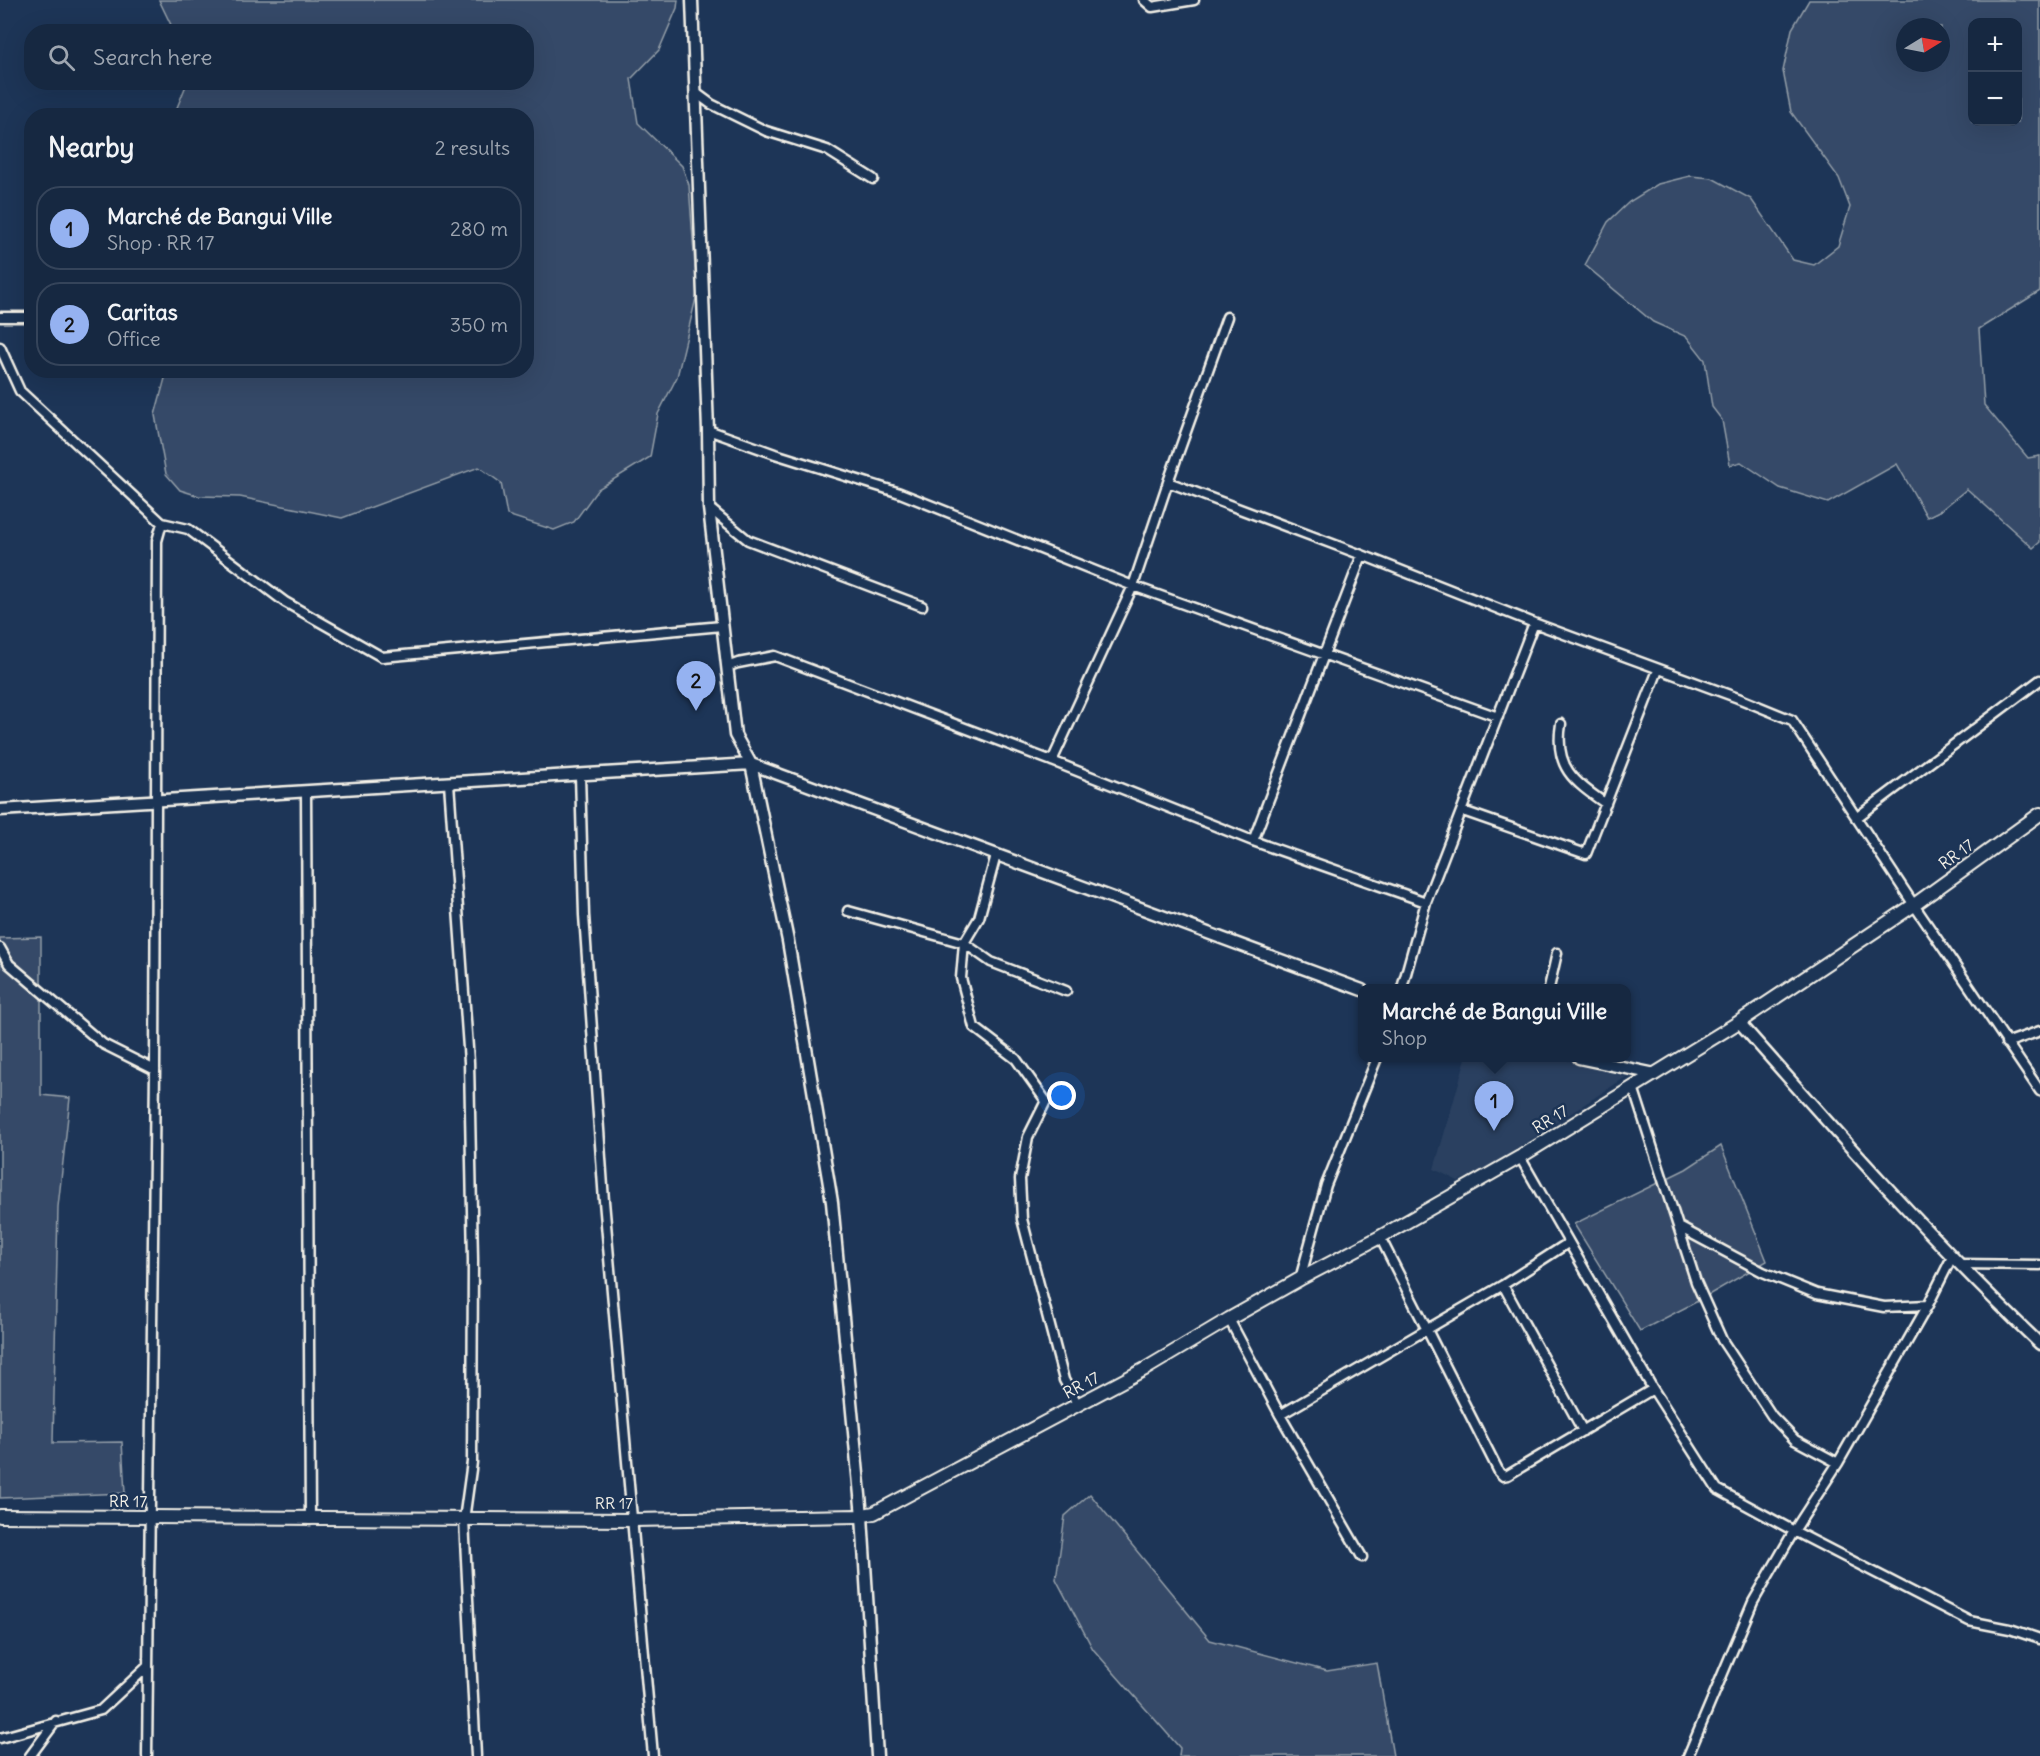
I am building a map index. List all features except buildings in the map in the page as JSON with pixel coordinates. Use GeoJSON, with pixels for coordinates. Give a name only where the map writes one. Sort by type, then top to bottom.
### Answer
{"type":"FeatureCollection","features":[{"type":"Feature","properties":{"kind":"main road","name":"RR 17"},"geometry":{"type":"LineString","coordinates":[[0,1516],[310,1520],[633,1520],[874,1513],[1145,1369],[1229,1319],[1380,1237],[1520,1157],[1739,1022],[2039,818]]}},
{"type":"Feature","properties":{"kind":"street"},"geometry":{"type":"LineString","coordinates":[[692,0],[709,508],[735,735],[751,764],[789,941],[832,1202],[862,1515],[877,1756]]}},
{"type":"Feature","properties":{"kind":"street"},"geometry":{"type":"LineString","coordinates":[[1144,0],[1152,7],[1194,0]]}},
{"type":"Feature","properties":{"kind":"street"},"geometry":{"type":"LineString","coordinates":[[696,93],[711,104],[766,131],[827,150],[873,179]]}},
{"type":"Feature","properties":{"kind":"street"},"geometry":{"type":"LineString","coordinates":[[1052,761],[1133,585],[1167,482],[1227,316]]}},
{"type":"Feature","properties":{"kind":"street"},"geometry":{"type":"LineString","coordinates":[[0,317],[24,317]]}},
{"type":"Feature","properties":{"kind":"street"},"geometry":{"type":"LineString","coordinates":[[0,347],[20,391],[162,523],[188,529],[285,602],[382,657],[722,626]]}},
{"type":"Feature","properties":{"kind":"street"},"geometry":{"type":"LineString","coordinates":[[708,430],[775,454],[900,493],[1133,585],[1498,717]]}},
{"type":"Feature","properties":{"kind":"street"},"geometry":{"type":"LineString","coordinates":[[1167,482],[1792,720],[2040,1091]]}},
{"type":"Feature","properties":{"kind":"street"},"geometry":{"type":"LineString","coordinates":[[709,508],[748,540],[922,606]]}},
{"type":"Feature","properties":{"kind":"street"},"geometry":{"type":"LineString","coordinates":[[147,1756],[155,1070],[157,541],[162,523]]}},
{"type":"Feature","properties":{"kind":"street"},"geometry":{"type":"LineString","coordinates":[[1253,841],[1362,555]]}},
{"type":"Feature","properties":{"kind":"street"},"geometry":{"type":"LineString","coordinates":[[1403,984],[1426,902],[1534,623]]}},
{"type":"Feature","properties":{"kind":"street"},"geometry":{"type":"LineString","coordinates":[[727,667],[775,656],[1052,761],[1253,841],[1426,902]]}},
{"type":"Feature","properties":{"kind":"street"},"geometry":{"type":"LineString","coordinates":[[1463,811],[1586,854],[1658,670]]}},
{"type":"Feature","properties":{"kind":"street"},"geometry":{"type":"LineString","coordinates":[[1856,818],[2040,680]]}},
{"type":"Feature","properties":{"kind":"street"},"geometry":{"type":"LineString","coordinates":[[1561,724],[1559,744],[1567,770],[1581,787],[1606,804]]}},
{"type":"Feature","properties":{"kind":"street"},"geometry":{"type":"LineString","coordinates":[[0,810],[751,764],[1358,989]]}},
{"type":"Feature","properties":{"kind":"street"},"geometry":{"type":"LineString","coordinates":[[580,775],[584,915],[604,1201],[653,1756]]}},
{"type":"Feature","properties":{"kind":"street"},"geometry":{"type":"LineString","coordinates":[[448,783],[470,1074],[473,1260],[472,1462],[464,1520],[476,1756]]}},
{"type":"Feature","properties":{"kind":"street"},"geometry":{"type":"LineString","coordinates":[[306,792],[310,1520]]}},
{"type":"Feature","properties":{"kind":"street"},"geometry":{"type":"LineString","coordinates":[[996,855],[979,918],[964,943],[961,978],[974,1027],[1016,1059],[1046,1101],[1028,1137],[1020,1179],[1022,1219],[1064,1380],[1078,1405]]}},
{"type":"Feature","properties":{"kind":"street"},"geometry":{"type":"LineString","coordinates":[[848,911],[964,943],[991,962],[1066,991]]}},
{"type":"Feature","properties":{"kind":"street"},"geometry":{"type":"LineString","coordinates":[[0,948],[9,964],[103,1044],[155,1070]]}},
{"type":"Feature","properties":{"kind":"street"},"geometry":{"type":"LineString","coordinates":[[1550,984],[1557,953]]}},
{"type":"Feature","properties":{"kind":"street"},"geometry":{"type":"LineString","coordinates":[[1739,1022],[1856,1155],[1956,1261],[2040,1344]]}},
{"type":"Feature","properties":{"kind":"street"},"geometry":{"type":"LineString","coordinates":[[2006,1042],[2040,1032]]}},
{"type":"Feature","properties":{"kind":"street"},"geometry":{"type":"LineString","coordinates":[[1300,1279],[1326,1185],[1375,1062]]}},
{"type":"Feature","properties":{"kind":"street"},"geometry":{"type":"LineString","coordinates":[[1599,1062],[1655,1074]]}},
{"type":"Feature","properties":{"kind":"street"},"geometry":{"type":"LineString","coordinates":[[1633,1088],[1696,1282],[1722,1340],[1772,1416],[1802,1445],[1838,1463]]}},
{"type":"Feature","properties":{"kind":"street"},"geometry":{"type":"LineString","coordinates":[[1520,1157],[1653,1389],[1717,1489],[1969,1621],[2010,1629],[2040,1639]]}},
{"type":"Feature","properties":{"kind":"street"},"geometry":{"type":"LineString","coordinates":[[1679,1227],[1763,1272],[1817,1294],[1884,1307],[1928,1305]]}},
{"type":"Feature","properties":{"kind":"street"},"geometry":{"type":"LineString","coordinates":[[1380,1237],[1503,1476],[1653,1389]]}},
{"type":"Feature","properties":{"kind":"street"},"geometry":{"type":"LineString","coordinates":[[1280,1415],[1503,1285],[1568,1243]]}},
{"type":"Feature","properties":{"kind":"street"},"geometry":{"type":"LineString","coordinates":[[1956,1261],[2040,1265]]}},
{"type":"Feature","properties":{"kind":"street"},"geometry":{"type":"LineString","coordinates":[[1688,1756],[1753,1602],[1794,1531],[1838,1463],[1928,1305],[1956,1261]]}},
{"type":"Feature","properties":{"kind":"street"},"geometry":{"type":"LineString","coordinates":[[1503,1285],[1583,1431]]}},
{"type":"Feature","properties":{"kind":"street"},"geometry":{"type":"LineString","coordinates":[[1229,1319],[1280,1415],[1362,1557]]}},
{"type":"Feature","properties":{"kind":"street"},"geometry":{"type":"LineString","coordinates":[[0,1738],[101,1710],[147,1667]]}},
{"type":"Feature","properties":{"kind":"street"},"geometry":{"type":"LineString","coordinates":[[30,1756],[57,1721]]}},
{"type":"Feature","properties":{"kind":"shaded area"},"geometry":{"type":"Polygon","coordinates":[[[159,0],[678,0],[677,8],[659,50],[631,79],[638,123],[682,166],[689,185],[697,294],[677,377],[658,414],[650,457],[598,489],[574,522],[554,530],[507,515],[501,483],[479,467],[342,518],[240,497],[199,496],[180,490],[166,474],[155,415],[165,378],[534,378],[534,108],[177,108],[184,90],[534,90],[534,24],[171,24],[159,0]]]}},
{"type":"Feature","properties":{"kind":"shaded area"},"geometry":{"type":"Polygon","coordinates":[[[1809,0],[2040,0],[2040,291],[1979,329],[1984,405],[2028,458],[2040,456],[2040,542],[2033,548],[1967,489],[1941,510],[1927,517],[1897,464],[1828,503],[1780,488],[1741,462],[1730,465],[1722,420],[1712,407],[1705,360],[1687,337],[1653,322],[1585,265],[1608,222],[1629,202],[1658,184],[1690,176],[1712,178],[1751,199],[1793,260],[1814,265],[1838,246],[1850,207],[1839,178],[1791,112],[1783,71],[1792,29],[1809,0]]]}},
{"type":"Feature","properties":{"kind":"shaded area"},"geometry":{"type":"Polygon","coordinates":[[[41,937],[41,1095],[70,1098],[58,1207],[53,1443],[122,1442],[125,1493],[0,1498],[0,938],[41,937]]]}},
{"type":"Feature","properties":{"kind":"shaded area"},"geometry":{"type":"Polygon","coordinates":[[[1465,1062],[1574,1062],[1626,1077],[1484,1170],[1458,1181],[1434,1169],[1465,1062]]]}},
{"type":"Feature","properties":{"kind":"shaded area"},"geometry":{"type":"Polygon","coordinates":[[[1721,1146],[1767,1261],[1640,1331],[1574,1224],[1686,1169],[1721,1146]]]}},
{"type":"Feature","properties":{"kind":"shaded area"},"geometry":{"type":"Polygon","coordinates":[[[1090,1494],[1210,1640],[1327,1671],[1377,1663],[1393,1756],[1179,1756],[1180,1748],[1093,1649],[1056,1579],[1065,1516],[1090,1494]]]}},
{"type":"Feature","properties":{"kind":"place","name":"Caritas"},"geometry":{"type":"Point","coordinates":[696,711]}},
{"type":"Feature","properties":{"kind":"place","name":"Marché de Bangui Ville"},"geometry":{"type":"Point","coordinates":[1494,1131]}}]}
